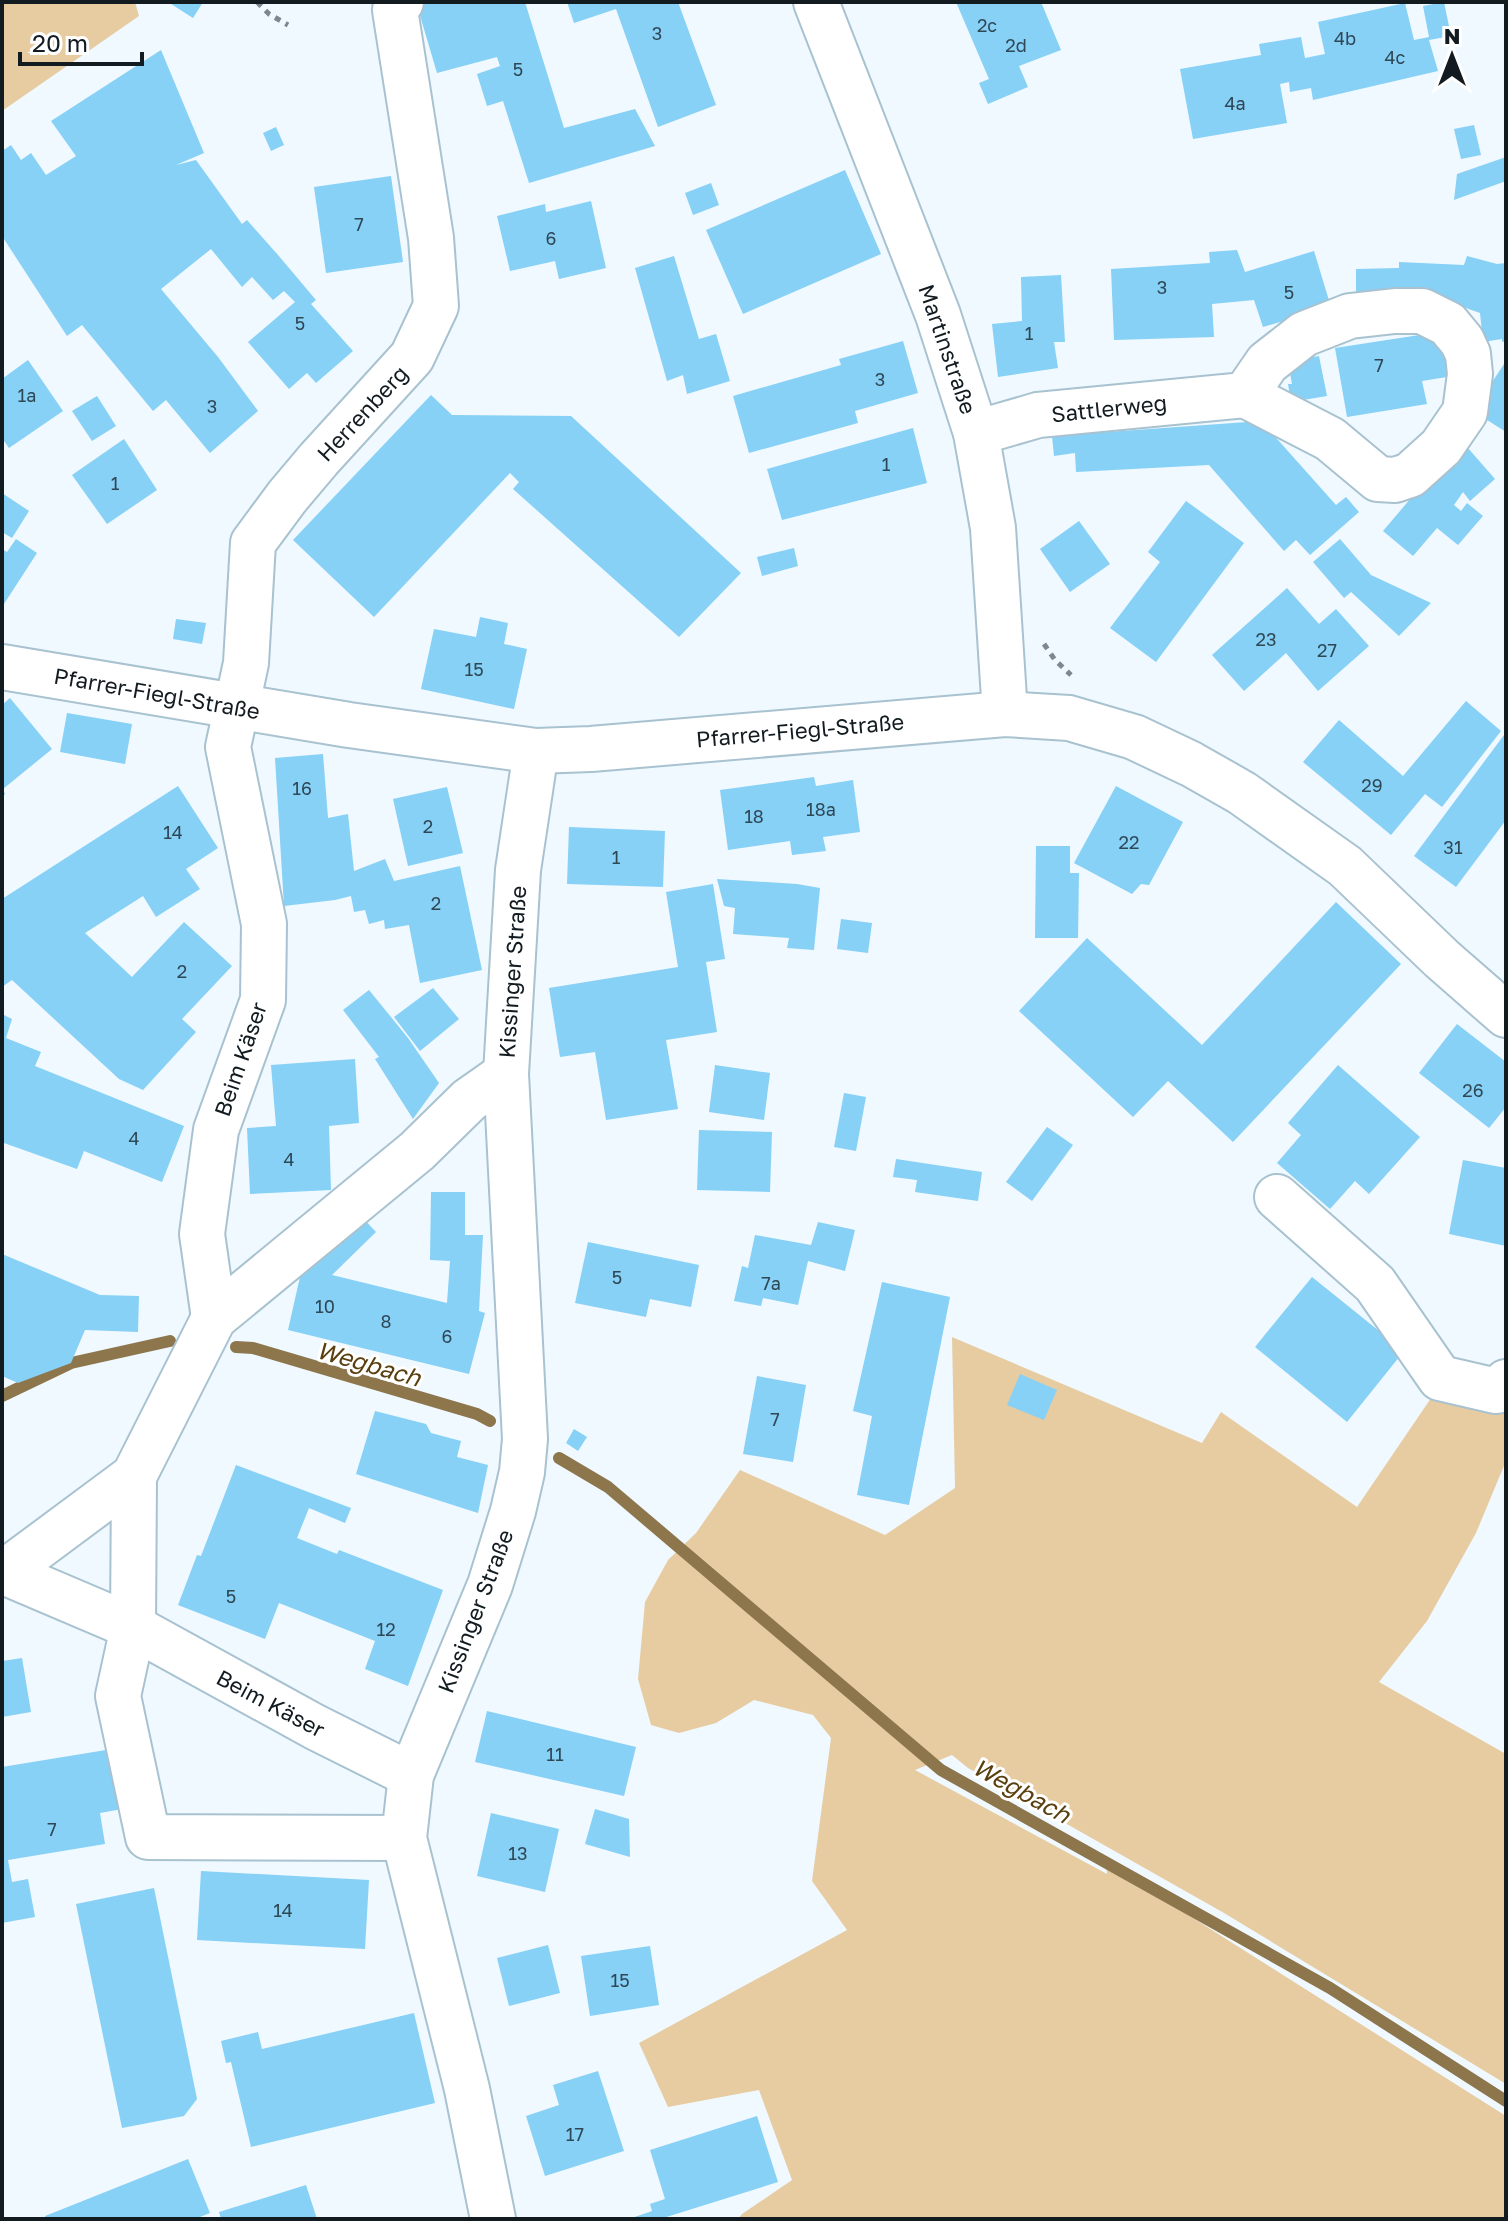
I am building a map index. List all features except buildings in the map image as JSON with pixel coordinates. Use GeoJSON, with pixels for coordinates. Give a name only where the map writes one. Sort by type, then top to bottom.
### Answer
{"type":"FeatureCollection","features":[{"type":"Feature","properties":{"kind":"street","name":"Martinstraße"},"geometry":{"type":"LineString","coordinates":[[816,2],[938,315],[976,433],[993,528],[1005,714]]}},
{"type":"Feature","properties":{"kind":"street","name":"Herrenberg"},"geometry":{"type":"LineString","coordinates":[[235,706],[246,663],[253,543],[303,478],[412,357],[436,306],[431,238],[398,6]]}},
{"type":"Feature","properties":{"kind":"street"},"geometry":{"type":"LineString","coordinates":[[1422,311],[1448,324],[1468,354],[1470,374],[1465,412],[1441,447],[1410,475],[1395,480],[1378,479],[1330,439],[1245,395],[1267,363],[1304,334],[1350,316],[1422,311]]}},
{"type":"Feature","properties":{"kind":"street","name":"Sattlerweg"},"geometry":{"type":"LineString","coordinates":[[976,433],[1038,415],[1245,395]]}},
{"type":"Feature","properties":{"kind":"street","name":"Pfarrer-Fiegl-Straße"},"geometry":{"type":"LineString","coordinates":[[2,667],[311,720],[536,751],[1005,714],[1069,718],[1134,737],[1242,793],[1345,866],[1506,1015]]}},
{"type":"Feature","properties":{"kind":"street","name":"Beim Käser"},"geometry":{"type":"LineString","coordinates":[[214,1318],[202,1234],[216,1130],[263,1000],[264,924],[228,747],[235,706]]}},
{"type":"Feature","properties":{"kind":"street","name":"Kissinger Straße"},"geometry":{"type":"LineString","coordinates":[[493,2219],[467,2089],[404,1838],[411,1775],[490,1585],[522,1472],[525,1439],[506,1074],[518,870],[536,751]]}},
{"type":"Feature","properties":{"kind":"street","name":"Beim Käser"},"geometry":{"type":"LineString","coordinates":[[4,1573],[134,1476],[214,1318],[417,1151],[469,1100],[506,1074]]}},
{"type":"Feature","properties":{"kind":"street"},"geometry":{"type":"LineString","coordinates":[[1277,1197],[1375,1284],[1440,1378],[1496,1391],[1506,1382]]}},
{"type":"Feature","properties":{"kind":"street","name":"Beim Käser"},"geometry":{"type":"LineString","coordinates":[[133,1627],[134,1476]]}},
{"type":"Feature","properties":{"kind":"street","name":"Beim Käser"},"geometry":{"type":"LineString","coordinates":[[4,1573],[133,1627],[315,1727],[411,1775]]}},
{"type":"Feature","properties":{"kind":"street"},"geometry":{"type":"LineString","coordinates":[[133,1627],[118,1696],[148,1837],[404,1838]]}},
{"type":"Feature","properties":{"kind":"path"},"geometry":{"type":"LineString","coordinates":[[257,2],[269,14],[288,25]]}},
{"type":"Feature","properties":{"kind":"shaded area"},"geometry":{"type":"Polygon","coordinates":[[[2,2],[135,2],[139,16],[2,111],[2,2]]]}},
{"type":"Feature","properties":{"kind":"shaded area"},"geometry":{"type":"Polygon","coordinates":[[[952,1337],[1202,1443],[1221,1412],[1357,1507],[1444,1379],[1506,1393],[1506,1461],[1476,1533],[1427,1621],[1379,1682],[1506,1754],[1506,2084],[1224,1913],[968,1768],[952,1755],[915,1770],[1107,1874],[1106,1863],[1506,2116],[1506,2219],[738,2219],[792,2180],[759,2090],[668,2107],[639,2043],[847,1930],[812,1881],[831,1738],[813,1715],[754,1700],[716,1723],[679,1733],[651,1725],[638,1679],[645,1602],[668,1560],[696,1533],[740,1470],[885,1535],[955,1488],[952,1337]]]}},
{"type":"Feature","properties":{"kind":"waterway","name":"Wegbach"},"geometry":{"type":"LineString","coordinates":[[2,1396],[71,1363],[170,1341]]}},
{"type":"Feature","properties":{"kind":"waterway","name":"Wegbach"},"geometry":{"type":"LineString","coordinates":[[236,1347],[253,1348],[477,1414],[490,1421]]}},
{"type":"Feature","properties":{"kind":"waterway","name":"Wegbach"},"geometry":{"type":"LineString","coordinates":[[559,1458],[608,1487],[941,1770],[1330,1988],[1506,2101]]}}]}
